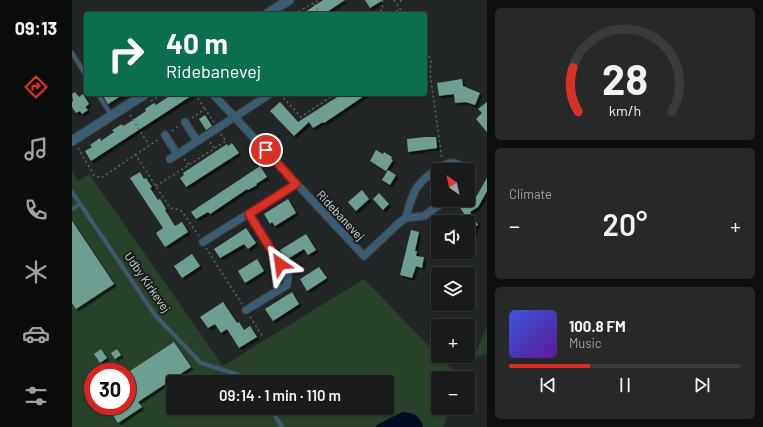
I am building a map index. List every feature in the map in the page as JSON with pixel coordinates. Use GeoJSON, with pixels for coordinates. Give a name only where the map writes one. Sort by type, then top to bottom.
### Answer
{"type":"FeatureCollection","features":[{"type":"Feature","properties":{"kind":"street"},"geometry":{"type":"LineString","coordinates":[[271,12],[289,0]]}},
{"type":"Feature","properties":{"kind":"street","name":"Ridebanevej"},"geometry":{"type":"LineString","coordinates":[[215,96],[364,256],[406,218]]}},
{"type":"Feature","properties":{"kind":"street"},"geometry":{"type":"LineString","coordinates":[[170,159],[267,96]]}},
{"type":"Feature","properties":{"kind":"street"},"geometry":{"type":"LineString","coordinates":[[72,141],[112,116],[147,98]]}},
{"type":"Feature","properties":{"kind":"street"},"geometry":{"type":"LineString","coordinates":[[185,122],[197,141]]}},
{"type":"Feature","properties":{"kind":"street"},"geometry":{"type":"LineString","coordinates":[[165,135],[177,154]]}},
{"type":"Feature","properties":{"kind":"street"},"geometry":{"type":"LineString","coordinates":[[431,174],[418,186],[409,204],[406,218],[424,216],[436,207]]}},
{"type":"Feature","properties":{"kind":"street"},"geometry":{"type":"LineString","coordinates":[[203,242],[296,184]]}},
{"type":"Feature","properties":{"kind":"street"},"geometry":{"type":"LineString","coordinates":[[246,310],[287,285],[288,276],[249,214]]}},
{"type":"Feature","properties":{"kind":"lane"},"geometry":{"type":"LineString","coordinates":[[72,53],[84,72]]}},
{"type":"Feature","properties":{"kind":"lane"},"geometry":{"type":"LineString","coordinates":[[99,96],[112,116]]}},
{"type":"Feature","properties":{"kind":"lane","name":"Udby Kirkevej"},"geometry":{"type":"LineString","coordinates":[[72,192],[155,315],[201,363],[239,375]]}},
{"type":"Feature","properties":{"kind":"lane"},"geometry":{"type":"LineString","coordinates":[[72,209],[80,204]]}},
{"type":"Feature","properties":{"kind":"lane"},"geometry":{"type":"LineString","coordinates":[[274,415],[282,427]]}},
{"type":"Feature","properties":{"kind":"path"},"geometry":{"type":"LineString","coordinates":[[297,12],[319,0]]}},
{"type":"Feature","properties":{"kind":"path"},"geometry":{"type":"LineString","coordinates":[[379,12],[382,10],[382,0]]}},
{"type":"Feature","properties":{"kind":"path"},"geometry":{"type":"LineString","coordinates":[[394,0],[404,12]]}},
{"type":"Feature","properties":{"kind":"path"},"geometry":{"type":"LineString","coordinates":[[314,4],[320,12]]}},
{"type":"Feature","properties":{"kind":"path"},"geometry":{"type":"LineString","coordinates":[[395,12],[400,9]]}},
{"type":"Feature","properties":{"kind":"path"},"geometry":{"type":"LineString","coordinates":[[427,52],[431,61],[430,73],[443,163]]}},
{"type":"Feature","properties":{"kind":"path"},"geometry":{"type":"LineString","coordinates":[[196,96],[205,109]]}},
{"type":"Feature","properties":{"kind":"path"},"geometry":{"type":"LineString","coordinates":[[282,96],[301,117],[332,96]]}},
{"type":"Feature","properties":{"kind":"path"},"geometry":{"type":"LineString","coordinates":[[130,115],[149,145]]}},
{"type":"Feature","properties":{"kind":"path"},"geometry":{"type":"LineString","coordinates":[[84,144],[77,149],[94,175],[101,178]]}},
{"type":"Feature","properties":{"kind":"green space"},"geometry":{"type":"Polygon","coordinates":[[[72,171],[78,181],[89,174],[223,366],[364,279],[431,348],[431,363],[445,363],[453,371],[431,371],[431,415],[448,415],[443,427],[423,427],[415,414],[403,412],[377,425],[376,427],[72,427],[72,171]]]}},
{"type":"Feature","properties":{"kind":"green space"},"geometry":{"type":"Polygon","coordinates":[[[487,327],[487,354],[475,357],[475,354],[487,327]]]}},
{"type":"Feature","properties":{"kind":"water"},"geometry":{"type":"Polygon","coordinates":[[[403,412],[416,416],[420,420],[423,427],[376,427],[377,425],[403,412]]]}},
{"type":"Feature","properties":{"kind":"building"},"geometry":{"type":"Polygon","coordinates":[[[323,0],[345,0],[327,12],[305,12],[323,0]]]}},
{"type":"Feature","properties":{"kind":"building"},"geometry":{"type":"Polygon","coordinates":[[[365,0],[383,0],[370,8],[365,0]]]}},
{"type":"Feature","properties":{"kind":"building"},"geometry":{"type":"Polygon","coordinates":[[[462,79],[463,86],[480,93],[475,105],[466,102],[455,103],[454,94],[439,96],[437,83],[462,79]]]}},
{"type":"Feature","properties":{"kind":"building"},"geometry":{"type":"Polygon","coordinates":[[[75,92],[79,97],[83,94],[89,104],[85,107],[88,110],[82,114],[80,111],[76,113],[72,107],[72,94],[75,92]]]}},
{"type":"Feature","properties":{"kind":"building"},"geometry":{"type":"Polygon","coordinates":[[[103,96],[121,96],[108,104],[103,96]]]}},
{"type":"Feature","properties":{"kind":"building"},"geometry":{"type":"Polygon","coordinates":[[[167,96],[191,96],[91,161],[85,151],[92,147],[90,145],[100,138],[101,141],[114,132],[112,130],[122,124],[123,126],[130,122],[146,111],[145,109],[154,103],[156,105],[167,96]]]}},
{"type":"Feature","properties":{"kind":"building"},"geometry":{"type":"Polygon","coordinates":[[[339,96],[364,96],[324,123],[323,122],[313,128],[309,122],[294,136],[270,111],[280,102],[298,122],[339,96]]]}},
{"type":"Feature","properties":{"kind":"building"},"geometry":{"type":"Polygon","coordinates":[[[487,102],[487,132],[476,119],[482,113],[478,109],[487,102]]]}},
{"type":"Feature","properties":{"kind":"building"},"geometry":{"type":"Polygon","coordinates":[[[205,115],[212,126],[206,130],[199,119],[205,115]]]}},
{"type":"Feature","properties":{"kind":"building"},"geometry":{"type":"Polygon","coordinates":[[[436,137],[437,148],[408,152],[407,139],[436,137]]]}},
{"type":"Feature","properties":{"kind":"building"},"geometry":{"type":"Polygon","coordinates":[[[232,143],[239,153],[186,187],[180,178],[184,175],[183,173],[227,144],[228,146],[232,143]]]}},
{"type":"Feature","properties":{"kind":"building"},"geometry":{"type":"Polygon","coordinates":[[[376,150],[383,154],[384,152],[392,157],[391,159],[393,160],[386,171],[370,161],[376,150]]]}},
{"type":"Feature","properties":{"kind":"building"},"geometry":{"type":"Polygon","coordinates":[[[260,166],[267,177],[256,184],[257,185],[248,190],[247,189],[210,214],[208,212],[196,219],[191,212],[260,166]]]}},
{"type":"Feature","properties":{"kind":"building"},"geometry":{"type":"Polygon","coordinates":[[[388,170],[396,175],[390,185],[382,180],[388,170]]]}},
{"type":"Feature","properties":{"kind":"building"},"geometry":{"type":"Polygon","coordinates":[[[140,172],[144,179],[146,178],[152,187],[150,188],[158,200],[160,199],[175,226],[182,222],[188,232],[165,247],[156,233],[163,228],[130,178],[140,172]]]}},
{"type":"Feature","properties":{"kind":"building"},"geometry":{"type":"Polygon","coordinates":[[[487,178],[487,191],[478,207],[470,212],[472,215],[465,215],[460,207],[475,207],[475,199],[487,178]]]}},
{"type":"Feature","properties":{"kind":"building"},"geometry":{"type":"Polygon","coordinates":[[[362,190],[369,199],[356,211],[348,202],[362,190]]]}},
{"type":"Feature","properties":{"kind":"building"},"geometry":{"type":"Polygon","coordinates":[[[379,193],[389,204],[383,210],[373,199],[379,193]]]}},
{"type":"Feature","properties":{"kind":"building"},"geometry":{"type":"Polygon","coordinates":[[[288,199],[296,213],[275,226],[272,222],[270,224],[264,214],[288,199]]]}},
{"type":"Feature","properties":{"kind":"building"},"geometry":{"type":"Polygon","coordinates":[[[475,220],[478,225],[475,230],[475,220]]]}},
{"type":"Feature","properties":{"kind":"building"},"geometry":{"type":"Polygon","coordinates":[[[72,221],[114,284],[76,309],[72,303],[72,221]]]}},
{"type":"Feature","properties":{"kind":"building"},"geometry":{"type":"Polygon","coordinates":[[[246,228],[256,243],[248,249],[244,244],[220,258],[214,249],[246,228]]]}},
{"type":"Feature","properties":{"kind":"building"},"geometry":{"type":"Polygon","coordinates":[[[411,230],[419,232],[415,251],[417,251],[416,256],[424,257],[422,268],[416,266],[412,278],[400,275],[411,230]]]}},
{"type":"Feature","properties":{"kind":"building"},"geometry":{"type":"Polygon","coordinates":[[[306,234],[316,250],[308,255],[304,249],[286,260],[280,250],[306,234]]]}},
{"type":"Feature","properties":{"kind":"building"},"geometry":{"type":"Polygon","coordinates":[[[192,254],[200,266],[182,278],[174,266],[192,254]]]}},
{"type":"Feature","properties":{"kind":"building"},"geometry":{"type":"Polygon","coordinates":[[[257,259],[264,271],[245,283],[238,271],[257,259]]]}},
{"type":"Feature","properties":{"kind":"building"},"geometry":{"type":"Polygon","coordinates":[[[319,267],[327,278],[307,291],[300,279],[319,267]]]}},
{"type":"Feature","properties":{"kind":"building"},"geometry":{"type":"Polygon","coordinates":[[[292,292],[299,304],[273,321],[265,309],[292,292]]]}},
{"type":"Feature","properties":{"kind":"building"},"geometry":{"type":"Polygon","coordinates":[[[223,302],[237,323],[239,322],[244,330],[250,326],[257,337],[239,348],[227,329],[221,333],[215,324],[208,328],[200,317],[223,302]]]}},
{"type":"Feature","properties":{"kind":"building"},"geometry":{"type":"Polygon","coordinates":[[[174,342],[191,367],[179,375],[166,375],[166,384],[138,402],[142,407],[136,411],[136,367],[174,342]]]}},
{"type":"Feature","properties":{"kind":"building"},"geometry":{"type":"Polygon","coordinates":[[[101,349],[107,358],[100,363],[94,354],[101,349]]]}},
{"type":"Feature","properties":{"kind":"building"},"geometry":{"type":"Polygon","coordinates":[[[117,349],[121,355],[115,359],[111,353],[117,349]]]}},
{"type":"Feature","properties":{"kind":"building"},"geometry":{"type":"Polygon","coordinates":[[[113,415],[130,415],[118,423],[113,415]]]}},
{"type":"Feature","properties":{"kind":"route"},"geometry":{"type":"LineString","coordinates":[[266,150],[296,184],[249,214],[280,264]]}}]}
